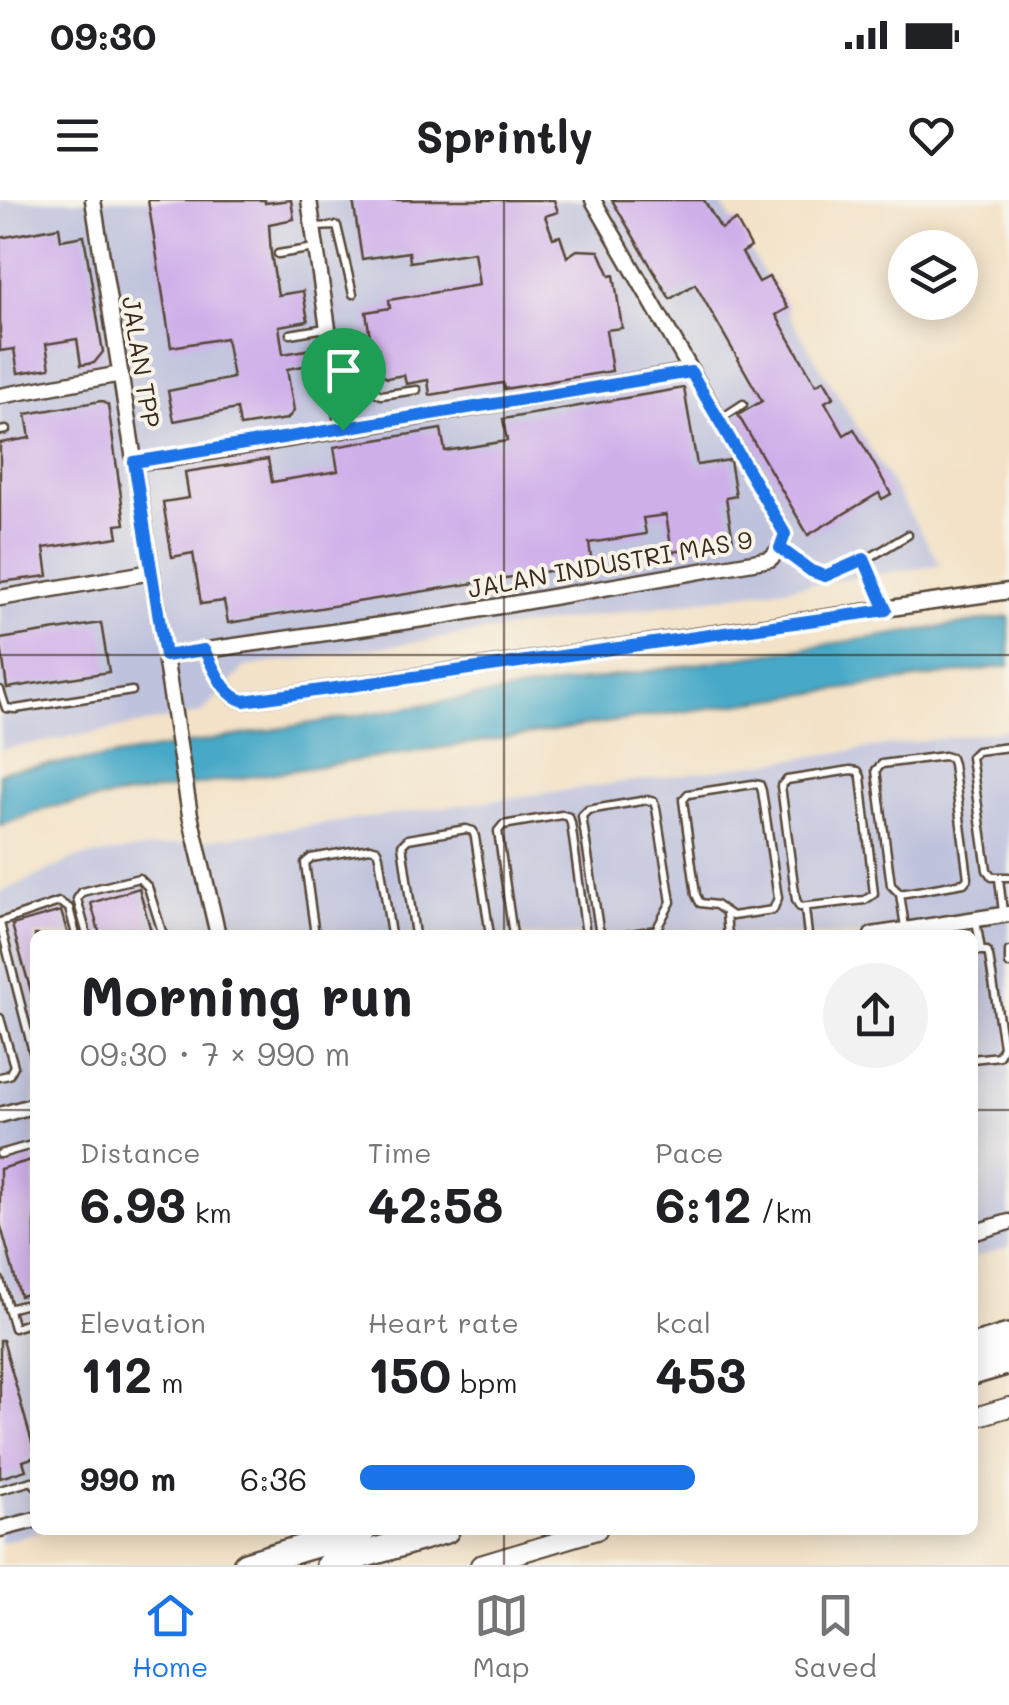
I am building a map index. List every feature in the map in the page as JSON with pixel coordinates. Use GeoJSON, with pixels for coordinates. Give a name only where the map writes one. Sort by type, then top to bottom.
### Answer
{"type":"FeatureCollection","features":[{"type":"Feature","properties":{"kind":"highway"},"geometry":{"type":"LineString","coordinates":[[978,1346],[1009,1337]]}},
{"type":"Feature","properties":{"kind":"highway"},"geometry":{"type":"LineString","coordinates":[[978,1370],[1009,1361]]}},
{"type":"Feature","properties":{"kind":"highway"},"geometry":{"type":"LineString","coordinates":[[246,1565],[346,1535]]}},
{"type":"Feature","properties":{"kind":"highway"},"geometry":{"type":"LineString","coordinates":[[329,1565],[429,1535]]}},
{"type":"Feature","properties":{"kind":"street","name":"JALAN TPP"},"geometry":{"type":"LineString","coordinates":[[93,200],[190,815],[217,930]]}},
{"type":"Feature","properties":{"kind":"street"},"geometry":{"type":"LineString","coordinates":[[309,200],[343,430]]}},
{"type":"Feature","properties":{"kind":"street","name":"JALAN INDUSTRI MAS 9"},"geometry":{"type":"LineString","coordinates":[[165,656],[437,618],[770,559],[785,534],[593,200]]}},
{"type":"Feature","properties":{"kind":"street"},"geometry":{"type":"LineString","coordinates":[[134,462],[691,372]]}},
{"type":"Feature","properties":{"kind":"street"},"geometry":{"type":"LineString","coordinates":[[0,396],[120,374]]}},
{"type":"Feature","properties":{"kind":"street"},"geometry":{"type":"LineString","coordinates":[[0,598],[152,572]]}},
{"type":"Feature","properties":{"kind":"street"},"geometry":{"type":"LineString","coordinates":[[204,650],[226,690],[233,698],[244,701],[1009,591]]}},
{"type":"Feature","properties":{"kind":"street"},"geometry":{"type":"LineString","coordinates":[[905,930],[1006,914]]}},
{"type":"Feature","properties":{"kind":"street"},"geometry":{"type":"LineString","coordinates":[[0,1115],[30,1106]]}},
{"type":"Feature","properties":{"kind":"street"},"geometry":{"type":"LineString","coordinates":[[978,1232],[1009,1222]]}},
{"type":"Feature","properties":{"kind":"street"},"geometry":{"type":"LineString","coordinates":[[978,1416],[1009,1407]]}},
{"type":"Feature","properties":{"kind":"street"},"geometry":{"type":"LineString","coordinates":[[0,1530],[30,1521]]}},
{"type":"Feature","properties":{"kind":"street"},"geometry":{"type":"LineString","coordinates":[[480,1565],[580,1535]]}},
{"type":"Feature","properties":{"kind":"lane"},"geometry":{"type":"LineString","coordinates":[[313,227],[336,226],[353,294]]}},
{"type":"Feature","properties":{"kind":"lane"},"geometry":{"type":"LineString","coordinates":[[278,254],[316,248]]}},
{"type":"Feature","properties":{"kind":"lane"},"geometry":{"type":"LineString","coordinates":[[290,334],[353,336],[362,341],[370,389],[381,395],[417,390]]}},
{"type":"Feature","properties":{"kind":"lane"},"geometry":{"type":"LineString","coordinates":[[719,419],[743,404]]}},
{"type":"Feature","properties":{"kind":"lane"},"geometry":{"type":"LineString","coordinates":[[780,548],[811,571],[825,576],[908,534]]}},
{"type":"Feature","properties":{"kind":"lane"},"geometry":{"type":"LineString","coordinates":[[864,559],[886,610]]}},
{"type":"Feature","properties":{"kind":"lane"},"geometry":{"type":"LineString","coordinates":[[0,690],[6,708],[15,709],[132,691]]}},
{"type":"Feature","properties":{"kind":"lane"},"geometry":{"type":"LineString","coordinates":[[1009,747],[977,752],[971,757],[987,870],[992,878],[1009,877]]}},
{"type":"Feature","properties":{"kind":"lane"},"geometry":{"type":"LineString","coordinates":[[900,894],[964,883],[968,878],[951,758],[882,764],[876,770],[891,885],[900,894],[905,930]]}},
{"type":"Feature","properties":{"kind":"lane"},"geometry":{"type":"LineString","coordinates":[[805,909],[870,899],[874,894],[858,771],[787,780],[782,786],[796,900],[805,909],[807,930]]}},
{"type":"Feature","properties":{"kind":"lane"},"geometry":{"type":"LineString","coordinates":[[726,914],[768,911],[777,905],[760,785],[688,794],[682,800],[696,895],[700,902],[716,905],[726,914],[728,930]]}},
{"type":"Feature","properties":{"kind":"lane"},"geometry":{"type":"LineString","coordinates":[[600,930],[582,816],[588,810],[647,800],[654,802],[656,808],[672,902],[658,930]]}},
{"type":"Feature","properties":{"kind":"lane"},"geometry":{"type":"LineString","coordinates":[[511,930],[498,830],[504,825],[562,815],[569,817],[571,823],[585,930]]}},
{"type":"Feature","properties":{"kind":"lane"},"geometry":{"type":"LineString","coordinates":[[413,930],[402,845],[408,839],[466,829],[476,837],[489,930]]}},
{"type":"Feature","properties":{"kind":"lane"},"geometry":{"type":"LineString","coordinates":[[315,930],[306,864],[311,858],[370,848],[377,850],[379,856],[390,930]]}},
{"type":"Feature","properties":{"kind":"lane"},"geometry":{"type":"LineString","coordinates":[[86,930],[77,900],[82,892],[139,878],[148,887],[161,930]]}},
{"type":"Feature","properties":{"kind":"lane"},"geometry":{"type":"LineString","coordinates":[[999,879],[1006,914]]}},
{"type":"Feature","properties":{"kind":"lane"},"geometry":{"type":"LineString","coordinates":[[30,1040],[0,923],[59,902],[69,908],[75,930]]}},
{"type":"Feature","properties":{"kind":"lane"},"geometry":{"type":"LineString","coordinates":[[976,919],[976,930]]}},
{"type":"Feature","properties":{"kind":"lane"},"geometry":{"type":"LineString","coordinates":[[978,950],[988,951],[1003,1046],[999,1056],[978,1059]]}},
{"type":"Feature","properties":{"kind":"lane"},"geometry":{"type":"LineString","coordinates":[[1009,951],[1009,964]]}},
{"type":"Feature","properties":{"kind":"lane"},"geometry":{"type":"LineString","coordinates":[[0,1018],[14,1066],[9,1074],[0,1077]]}},
{"type":"Feature","properties":{"kind":"lane"},"geometry":{"type":"LineString","coordinates":[[0,1154],[30,1145]]}},
{"type":"Feature","properties":{"kind":"lane"},"geometry":{"type":"LineString","coordinates":[[0,1280],[14,1328],[30,1323]]}},
{"type":"Feature","properties":{"kind":"lane"},"geometry":{"type":"LineString","coordinates":[[8,1308],[30,1303]]}},
{"type":"Feature","properties":{"kind":"lane"},"geometry":{"type":"LineString","coordinates":[[0,1490],[30,1482]]}},
{"type":"Feature","properties":{"kind":"shaded area"},"geometry":{"type":"Polygon","coordinates":[[[0,200],[719,200],[941,565],[245,667],[202,713],[0,750],[0,200]]]}},
{"type":"Feature","properties":{"kind":"shaded area"},"geometry":{"type":"Polygon","coordinates":[[[1009,729],[1009,1247],[978,1256],[978,930],[30,930],[30,1534],[0,1543],[0,893],[76,858],[1009,729]]]}},
{"type":"Feature","properties":{"kind":"water"},"geometry":{"type":"Polygon","coordinates":[[[1009,617],[1009,666],[50,807],[0,826],[0,774],[7,770],[1009,617]]]}},
{"type":"Feature","properties":{"kind":"building"},"geometry":{"type":"Polygon","coordinates":[[[148,200],[291,200],[294,219],[269,224],[271,254],[278,295],[303,291],[308,321],[279,326],[283,354],[312,349],[314,364],[287,369],[294,411],[287,419],[240,426],[237,409],[174,421],[168,391],[233,378],[226,338],[171,347],[148,200]]]}},
{"type":"Feature","properties":{"kind":"building"},"geometry":{"type":"Polygon","coordinates":[[[353,200],[554,200],[558,212],[545,216],[553,238],[560,236],[567,257],[577,250],[599,251],[610,276],[614,275],[622,328],[606,330],[612,371],[504,389],[503,383],[430,395],[428,380],[406,384],[404,375],[382,375],[378,348],[372,349],[366,312],[390,308],[389,300],[479,285],[474,252],[410,262],[409,252],[362,259],[353,200]]]}},
{"type":"Feature","properties":{"kind":"building"},"geometry":{"type":"Polygon","coordinates":[[[612,200],[704,200],[721,229],[736,220],[751,247],[742,253],[759,282],[769,277],[788,308],[776,315],[816,385],[824,380],[834,397],[825,402],[844,435],[854,429],[891,494],[882,499],[879,493],[808,535],[738,415],[762,401],[695,284],[670,299],[612,200]]]}},
{"type":"Feature","properties":{"kind":"building"},"geometry":{"type":"Polygon","coordinates":[[[59,227],[61,240],[84,236],[103,352],[94,363],[81,365],[77,339],[46,344],[50,368],[18,373],[14,349],[0,351],[0,238],[59,227]]]}},
{"type":"Feature","properties":{"kind":"building"},"geometry":{"type":"Polygon","coordinates":[[[684,388],[697,465],[730,460],[736,496],[726,498],[733,541],[672,552],[666,515],[643,518],[646,534],[589,543],[592,564],[228,623],[224,601],[201,604],[193,553],[172,557],[163,502],[189,498],[185,472],[268,459],[272,482],[338,471],[334,447],[441,429],[445,451],[507,441],[503,419],[684,388]]]}},
{"type":"Feature","properties":{"kind":"building"},"geometry":{"type":"Polygon","coordinates":[[[101,401],[108,405],[125,524],[116,525],[118,537],[44,548],[48,576],[0,582],[0,443],[30,438],[26,414],[101,401]]]}},
{"type":"Feature","properties":{"kind":"building"},"geometry":{"type":"Polygon","coordinates":[[[101,623],[109,672],[7,688],[0,639],[101,623]]]}},
{"type":"Feature","properties":{"kind":"building"},"geometry":{"type":"Polygon","coordinates":[[[139,888],[151,930],[99,930],[91,903],[139,888]]]}},
{"type":"Feature","properties":{"kind":"building"},"geometry":{"type":"Polygon","coordinates":[[[61,911],[67,930],[30,930],[30,988],[12,925],[61,911]]]}},
{"type":"Feature","properties":{"kind":"building"},"geometry":{"type":"Polygon","coordinates":[[[30,1160],[30,1293],[20,1296],[0,1223],[0,1169],[30,1160]]]}},
{"type":"Feature","properties":{"kind":"building"},"geometry":{"type":"Polygon","coordinates":[[[3,1340],[30,1435],[30,1459],[23,1461],[26,1470],[0,1478],[3,1340]]]}},
{"type":"Feature","properties":{"kind":"route"},"geometry":{"type":"LineString","coordinates":[[691,372],[785,534],[780,548],[811,571],[825,576],[864,559],[886,610],[244,701],[233,698],[204,650],[165,656],[134,462],[343,430],[691,372]]}}]}
